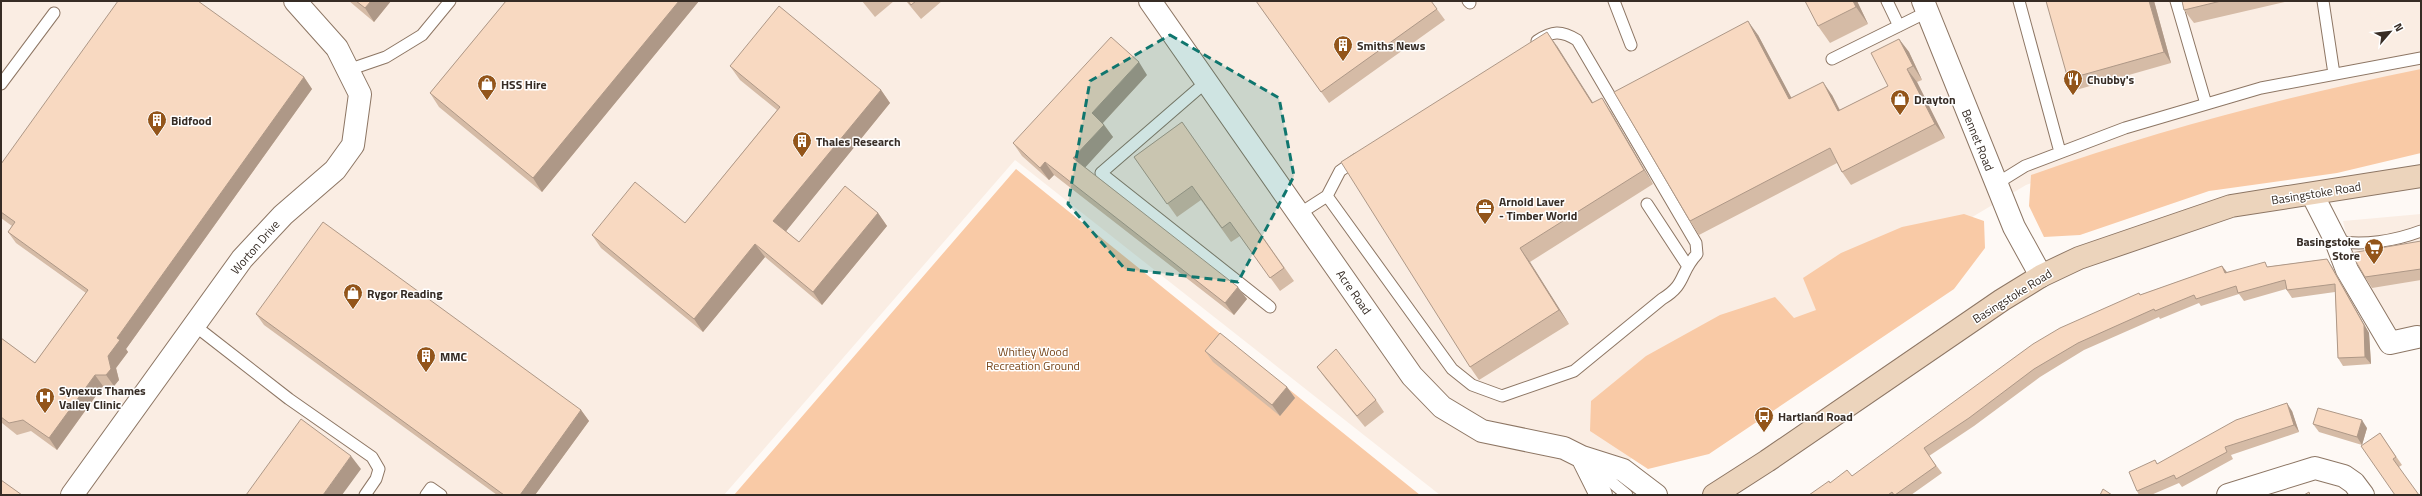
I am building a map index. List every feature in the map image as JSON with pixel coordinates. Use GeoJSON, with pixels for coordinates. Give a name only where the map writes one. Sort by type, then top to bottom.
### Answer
{"type":"FeatureCollection","features":[{"type":"Feature","properties":{"kind":"main road","name":"Basingstoke Road"},"geometry":{"type":"LineString","coordinates":[[1714,495],[1922,356],[2002,300],[2041,276],[2079,258],[2231,206],[2421,176]]}},
{"type":"Feature","properties":{"kind":"street","name":"Worton Drive"},"geometry":{"type":"LineString","coordinates":[[72,495],[242,259],[283,215],[335,170],[353,145],[360,94],[337,48],[295,1]]}},
{"type":"Feature","properties":{"kind":"street","name":"Acre Road"},"geometry":{"type":"LineString","coordinates":[[1150,1],[1412,376],[1442,407],[1482,431],[1564,448],[1582,457]]}},
{"type":"Feature","properties":{"kind":"street","name":"Bennet Road"},"geometry":{"type":"LineString","coordinates":[[1925,7],[2014,227],[2041,276]]}},
{"type":"Feature","properties":{"kind":"street"},"geometry":{"type":"LineString","coordinates":[[2312,194],[2336,241],[2347,270],[2390,343],[2417,337]]}},
{"type":"Feature","properties":{"kind":"street"},"geometry":{"type":"LineString","coordinates":[[1582,457],[1601,495]]}},
{"type":"Feature","properties":{"kind":"street"},"geometry":{"type":"LineString","coordinates":[[1582,457],[1623,470],[1656,495]]}},
{"type":"Feature","properties":{"kind":"street"},"geometry":{"type":"LineString","coordinates":[[2228,495],[2315,468],[2344,476],[2354,483],[2363,495]]}},
{"type":"Feature","properties":{"kind":"lane"},"geometry":{"type":"LineString","coordinates":[[348,70],[386,57],[422,35],[450,1]]}},
{"type":"Feature","properties":{"kind":"lane"},"geometry":{"type":"LineString","coordinates":[[1615,1],[1631,45]]}},
{"type":"Feature","properties":{"kind":"lane"},"geometry":{"type":"LineString","coordinates":[[1887,1],[1899,26]]}},
{"type":"Feature","properties":{"kind":"lane"},"geometry":{"type":"LineString","coordinates":[[2019,1],[2060,152]]}},
{"type":"Feature","properties":{"kind":"lane"},"geometry":{"type":"LineString","coordinates":[[2176,1],[2206,104]]}},
{"type":"Feature","properties":{"kind":"lane"},"geometry":{"type":"LineString","coordinates":[[2323,1],[2334,74]]}},
{"type":"Feature","properties":{"kind":"lane"},"geometry":{"type":"LineString","coordinates":[[1832,59],[1899,26],[1925,7]]}},
{"type":"Feature","properties":{"kind":"lane"},"geometry":{"type":"LineString","coordinates":[[1,84],[54,13]]}},
{"type":"Feature","properties":{"kind":"lane"},"geometry":{"type":"LineString","coordinates":[[1327,196],[1444,360],[1472,386],[1502,396],[1574,371],[1662,299],[1675,291],[1682,280],[1687,265],[1697,254],[1696,243],[1577,40],[1565,33],[1554,32],[1526,48]]}},
{"type":"Feature","properties":{"kind":"lane"},"geometry":{"type":"LineString","coordinates":[[1996,184],[2025,166],[2125,128],[2261,88],[2421,58]]}},
{"type":"Feature","properties":{"kind":"lane"},"geometry":{"type":"LineString","coordinates":[[1206,82],[1101,173],[1270,307]]}},
{"type":"Feature","properties":{"kind":"lane"},"geometry":{"type":"LineString","coordinates":[[1299,214],[1327,196],[1340,171],[1364,155]]}},
{"type":"Feature","properties":{"kind":"lane"},"geometry":{"type":"LineString","coordinates":[[1647,204],[1687,265]]}},
{"type":"Feature","properties":{"kind":"lane"},"geometry":{"type":"LineString","coordinates":[[2336,241],[2354,245],[2388,240],[2421,231]]}},
{"type":"Feature","properties":{"kind":"lane"},"geometry":{"type":"LineString","coordinates":[[194,326],[289,399],[372,457],[379,469],[376,479],[365,495]]}},
{"type":"Feature","properties":{"kind":"lane","name":"Acre Road"},"geometry":{"type":"LineString","coordinates":[[1582,457],[1627,495]]}},
{"type":"Feature","properties":{"kind":"lane"},"geometry":{"type":"LineString","coordinates":[[426,495],[431,488],[441,495]]}},
{"type":"Feature","properties":{"kind":"highlighted area"},"geometry":{"type":"Polygon","coordinates":[[[1170,35],[1279,98],[1294,176],[1238,282],[1125,269],[1068,204],[1090,81],[1170,35]]]}},
{"type":"Feature","properties":{"kind":"shaded area"},"geometry":{"type":"Polygon","coordinates":[[[1,1],[2421,1],[2421,75],[2171,132],[2026,185],[1816,310],[1586,495],[1440,495],[1015,160],[724,495],[1,495],[1,1]]]}},
{"type":"Feature","properties":{"kind":"shaded area"},"geometry":{"type":"Polygon","coordinates":[[[2421,214],[2421,326],[2393,332],[2354,267],[2343,221],[2421,214]]]}},
{"type":"Feature","properties":{"kind":"green space"},"geometry":{"type":"Polygon","coordinates":[[[2421,69],[2421,153],[2337,173],[2209,191],[2080,235],[2044,237],[2029,206],[2031,175],[2127,143],[2224,115],[2372,79],[2421,69]]]}},
{"type":"Feature","properties":{"kind":"green space","name":"Whitley Wood Recreation Ground"},"geometry":{"type":"Polygon","coordinates":[[[1016,169],[1420,495],[734,495],[1016,169]]]}},
{"type":"Feature","properties":{"kind":"green space"},"geometry":{"type":"Polygon","coordinates":[[[1964,214],[1984,221],[1985,248],[1954,289],[1709,454],[1648,469],[1590,431],[1591,401],[1646,356],[1720,315],[1775,297],[1794,318],[1816,310],[1803,278],[1841,253],[1902,227],[1964,214]]]}},
{"type":"Feature","properties":{"kind":"building","name":"Bidfood"},"geometry":{"type":"Polygon","coordinates":[[[118,1],[198,1],[304,77],[117,338],[120,340],[108,356],[111,369],[106,375],[95,375],[49,438],[23,420],[9,423],[1,417],[1,338],[35,363],[88,290],[8,232],[15,222],[1,212],[1,164],[118,1]]]}},
{"type":"Feature","properties":{"kind":"building"},"geometry":{"type":"Polygon","coordinates":[[[356,1],[371,1],[365,8],[356,1]]]}},
{"type":"Feature","properties":{"kind":"building"},"geometry":{"type":"Polygon","coordinates":[[[506,1],[679,1],[533,178],[430,93],[506,1]]]}},
{"type":"Feature","properties":{"kind":"building"},"geometry":{"type":"Polygon","coordinates":[[[908,1],[916,1],[911,5],[908,1]]]}},
{"type":"Feature","properties":{"kind":"building","name":"Smiths News"},"geometry":{"type":"Polygon","coordinates":[[[1256,1],[1431,1],[1437,9],[1321,92],[1256,1]]]}},
{"type":"Feature","properties":{"kind":"building"},"geometry":{"type":"Polygon","coordinates":[[[1805,1],[1853,1],[1856,7],[1818,26],[1805,1]]]}},
{"type":"Feature","properties":{"kind":"building"},"geometry":{"type":"Polygon","coordinates":[[[2046,1],[2149,1],[2164,52],[2068,79],[2046,1]]]}},
{"type":"Feature","properties":{"kind":"building"},"geometry":{"type":"Polygon","coordinates":[[[2182,1],[2221,1],[2184,10],[2182,1]]]}},
{"type":"Feature","properties":{"kind":"building","name":"Thales Research"},"geometry":{"type":"Polygon","coordinates":[[[779,6],[881,90],[773,221],[799,242],[845,186],[878,213],[813,292],[755,244],[694,319],[592,235],[635,182],[685,223],[780,107],[730,66],[779,6]]]}},
{"type":"Feature","properties":{"kind":"building"},"geometry":{"type":"Polygon","coordinates":[[[1748,21],[1789,99],[1823,82],[1838,111],[1888,86],[1871,53],[1899,39],[1913,66],[1907,69],[1935,124],[1842,172],[1830,148],[1690,221],[1614,92],[1748,21]]]}},
{"type":"Feature","properties":{"kind":"building","name":"Arnold Laver - Timber World"},"geometry":{"type":"Polygon","coordinates":[[[1547,32],[1592,103],[1602,98],[1644,170],[1520,248],[1559,310],[1470,367],[1341,162],[1547,32]]]}},
{"type":"Feature","properties":{"kind":"building"},"geometry":{"type":"Polygon","coordinates":[[[1111,37],[1139,62],[1092,113],[1104,125],[1073,158],[1238,287],[1225,303],[1045,162],[1040,168],[1013,143],[1111,37]]]}},
{"type":"Feature","properties":{"kind":"building"},"geometry":{"type":"Polygon","coordinates":[[[1182,122],[1284,268],[1270,278],[1230,222],[1222,228],[1192,186],[1167,204],[1134,157],[1182,122]]]}},
{"type":"Feature","properties":{"kind":"building","name":"MMC"},"geometry":{"type":"Polygon","coordinates":[[[323,222],[581,410],[520,495],[504,495],[256,314],[323,222]]]}},
{"type":"Feature","properties":{"kind":"building"},"geometry":{"type":"Polygon","coordinates":[[[2421,241],[2421,269],[2365,277],[2351,253],[2421,241]]]}},
{"type":"Feature","properties":{"kind":"building"},"geometry":{"type":"Polygon","coordinates":[[[2327,259],[2364,325],[2365,357],[2338,358],[2335,284],[2287,290],[2285,280],[2238,293],[2236,286],[2196,299],[2194,295],[2155,311],[2154,309],[2078,343],[2034,369],[1969,418],[1924,448],[1936,466],[1895,495],[1892,492],[1888,495],[1809,495],[1829,481],[1830,483],[1847,470],[1852,476],[2033,344],[2060,328],[2139,293],[2140,295],[2222,266],[2225,273],[2265,262],[2267,267],[2327,259]]]}},
{"type":"Feature","properties":{"kind":"building"},"geometry":{"type":"Polygon","coordinates":[[[1220,333],[1287,387],[1272,405],[1205,351],[1220,333]]]}},
{"type":"Feature","properties":{"kind":"building"},"geometry":{"type":"Polygon","coordinates":[[[1336,349],[1376,400],[1357,416],[1317,367],[1336,349]]]}},
{"type":"Feature","properties":{"kind":"building"},"geometry":{"type":"Polygon","coordinates":[[[2287,403],[2294,425],[2225,447],[2227,452],[2176,479],[2174,475],[2137,491],[2129,472],[2155,460],[2157,464],[2236,420],[2287,403]]]}},
{"type":"Feature","properties":{"kind":"building"},"geometry":{"type":"Polygon","coordinates":[[[2318,408],[2362,420],[2357,437],[2313,424],[2318,408]]]}},
{"type":"Feature","properties":{"kind":"building"},"geometry":{"type":"Polygon","coordinates":[[[301,419],[351,456],[323,495],[246,495],[301,419]]]}},
{"type":"Feature","properties":{"kind":"building"},"geometry":{"type":"Polygon","coordinates":[[[2380,433],[2396,457],[2393,459],[2419,495],[2395,495],[2361,446],[2380,433]]]}},
{"type":"Feature","properties":{"kind":"building"},"geometry":{"type":"Polygon","coordinates":[[[1,480],[22,495],[1,495],[1,480]]]}},
{"type":"Feature","properties":{"kind":"building"},"geometry":{"type":"Polygon","coordinates":[[[2103,489],[2112,495],[2100,495],[2103,489]]]}},
{"type":"Feature","properties":{"kind":"place","name":"Smiths News"},"geometry":{"type":"Point","coordinates":[1343,62]}},
{"type":"Feature","properties":{"kind":"place","name":"Chubby's"},"geometry":{"type":"Point","coordinates":[2073,96]}},
{"type":"Feature","properties":{"kind":"place","name":"HSS Hire"},"geometry":{"type":"Point","coordinates":[487,101]}},
{"type":"Feature","properties":{"kind":"place","name":"Drayton"},"geometry":{"type":"Point","coordinates":[1900,116]}},
{"type":"Feature","properties":{"kind":"place","name":"Bidfood"},"geometry":{"type":"Point","coordinates":[157,137]}},
{"type":"Feature","properties":{"kind":"place","name":"Thales Research"},"geometry":{"type":"Point","coordinates":[802,158]}},
{"type":"Feature","properties":{"kind":"place","name":"Arnold Laver - Timber World"},"geometry":{"type":"Point","coordinates":[1485,225]}},
{"type":"Feature","properties":{"kind":"place","name":"Basingstoke Store"},"geometry":{"type":"Point","coordinates":[2374,265]}},
{"type":"Feature","properties":{"kind":"place","name":"Rygor Reading"},"geometry":{"type":"Point","coordinates":[353,310]}},
{"type":"Feature","properties":{"kind":"place","name":"MMC"},"geometry":{"type":"Point","coordinates":[426,373]}},
{"type":"Feature","properties":{"kind":"place","name":"Synexus Thames Valley Clinic"},"geometry":{"type":"Point","coordinates":[45,414]}},
{"type":"Feature","properties":{"kind":"place","name":"Hartland Road"},"geometry":{"type":"Point","coordinates":[1764,433]}}]}
